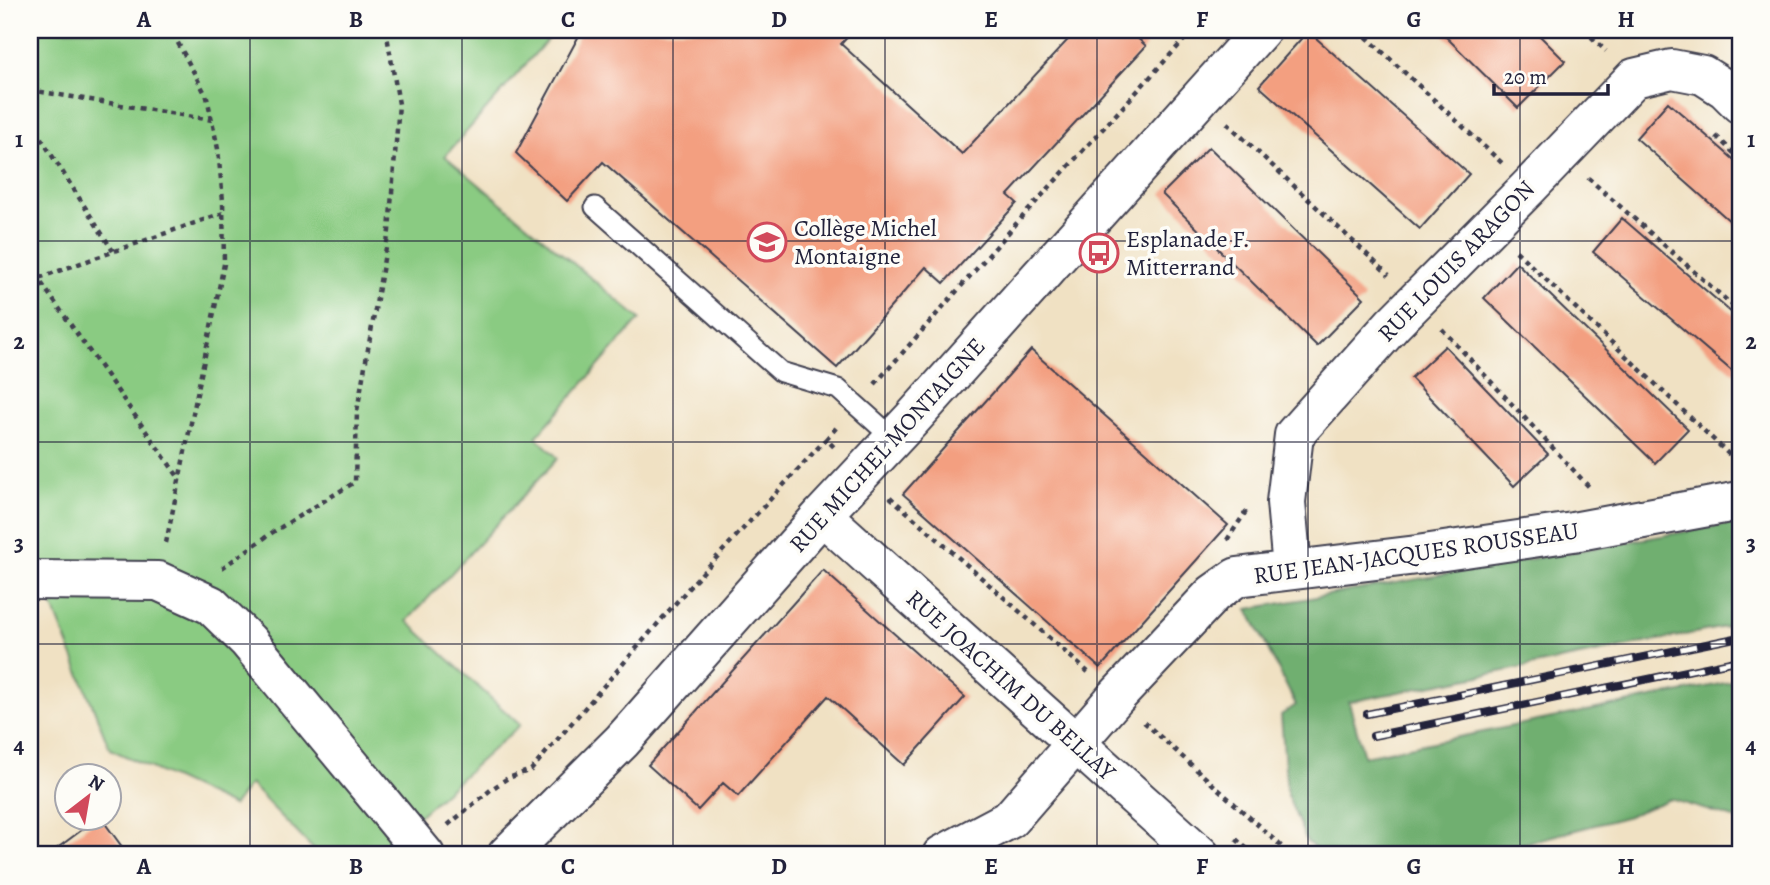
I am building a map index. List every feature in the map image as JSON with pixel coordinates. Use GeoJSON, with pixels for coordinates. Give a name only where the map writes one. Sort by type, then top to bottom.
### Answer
{"type":"FeatureCollection","features":[{"type":"Feature","properties":{"kind":"street","name":"RUE MICHEL MONTAIGNE"},"geometry":{"type":"LineString","coordinates":[[507,855],[622,741],[822,515],[894,439],[1261,30]]}},
{"type":"Feature","properties":{"kind":"street","name":"RUE LOUIS ARAGON"},"geometry":{"type":"LineString","coordinates":[[1292,569],[1286,502],[1294,435],[1393,324],[1634,78],[1672,69],[1703,75],[1725,89],[1740,104]]}},
{"type":"Feature","properties":{"kind":"street","name":"RUE JEAN-JACQUES ROUSSEAU"},"geometry":{"type":"LineString","coordinates":[[942,855],[1010,819],[1116,698],[1213,594],[1237,577],[1573,532],[1740,501]]}},
{"type":"Feature","properties":{"kind":"street","name":"RUE JOACHIM DU BELLAY"},"geometry":{"type":"LineString","coordinates":[[822,515],[1200,855]]}},
{"type":"Feature","properties":{"kind":"street"},"geometry":{"type":"LineString","coordinates":[[30,580],[172,588],[211,605],[247,641],[425,855]]}},
{"type":"Feature","properties":{"kind":"lane"},"geometry":{"type":"LineString","coordinates":[[595,207],[781,372],[838,389],[894,439]]}},
{"type":"Feature","properties":{"kind":"path"},"geometry":{"type":"LineString","coordinates":[[171,30],[207,97],[218,149],[224,264],[179,479],[172,588]]}},
{"type":"Feature","properties":{"kind":"path"},"geometry":{"type":"LineString","coordinates":[[172,588],[273,532],[355,482],[357,411],[389,230],[399,104],[386,30]]}},
{"type":"Feature","properties":{"kind":"path"},"geometry":{"type":"LineString","coordinates":[[826,439],[1015,225],[1193,30]]}},
{"type":"Feature","properties":{"kind":"path"},"geometry":{"type":"LineString","coordinates":[[1359,30],[1528,188]]}},
{"type":"Feature","properties":{"kind":"path"},"geometry":{"type":"LineString","coordinates":[[30,91],[212,120]]}},
{"type":"Feature","properties":{"kind":"path"},"geometry":{"type":"LineString","coordinates":[[1200,97],[1416,301],[1622,523]]}},
{"type":"Feature","properties":{"kind":"path"},"geometry":{"type":"LineString","coordinates":[[30,121],[113,251]]}},
{"type":"Feature","properties":{"kind":"path"},"geometry":{"type":"LineString","coordinates":[[1561,155],[1740,312]]}},
{"type":"Feature","properties":{"kind":"path"},"geometry":{"type":"LineString","coordinates":[[30,281],[223,213]]}},
{"type":"Feature","properties":{"kind":"path"},"geometry":{"type":"LineString","coordinates":[[1490,226],[1740,465]]}},
{"type":"Feature","properties":{"kind":"path"},"geometry":{"type":"LineString","coordinates":[[30,267],[179,479]]}},
{"type":"Feature","properties":{"kind":"path"},"geometry":{"type":"LineString","coordinates":[[1116,698],[1292,855]]}},
{"type":"Feature","properties":{"kind":"green space"},"geometry":{"type":"Polygon","coordinates":[[[30,30],[556,30],[445,156],[640,319],[536,437],[558,458],[407,621],[520,725],[375,855],[319,855],[250,784],[233,806],[110,749],[30,549],[30,30]]]}},
{"type":"Feature","properties":{"kind":"green space"},"geometry":{"type":"Polygon","coordinates":[[[1740,522],[1740,624],[1349,702],[1364,756],[1740,680],[1740,820],[1670,799],[1626,817],[1479,855],[1324,855],[1307,842],[1287,794],[1281,715],[1296,705],[1248,609],[1740,522]]]}},
{"type":"Feature","properties":{"kind":"building","name":"Collège Michel Montaigne"},"geometry":{"type":"Polygon","coordinates":[[[582,30],[854,30],[841,44],[962,154],[1077,30],[1129,30],[1146,46],[1008,195],[1017,203],[944,283],[926,267],[837,368],[603,162],[567,201],[516,153],[582,30]]]}},
{"type":"Feature","properties":{"kind":"building"},"geometry":{"type":"Polygon","coordinates":[[[1439,30],[1534,30],[1565,61],[1518,108],[1439,30]]]}},
{"type":"Feature","properties":{"kind":"building"},"geometry":{"type":"Polygon","coordinates":[[[1308,31],[1469,174],[1420,229],[1259,86],[1308,31]]]}},
{"type":"Feature","properties":{"kind":"building"},"geometry":{"type":"Polygon","coordinates":[[[1668,102],[1740,165],[1740,230],[1636,138],[1668,102]]]}},
{"type":"Feature","properties":{"kind":"building"},"geometry":{"type":"Polygon","coordinates":[[[1209,147],[1364,298],[1317,346],[1162,194],[1209,147]]]}},
{"type":"Feature","properties":{"kind":"building"},"geometry":{"type":"Polygon","coordinates":[[[1622,218],[1740,320],[1740,378],[1593,252],[1622,218]]]}},
{"type":"Feature","properties":{"kind":"building"},"geometry":{"type":"Polygon","coordinates":[[[1517,263],[1688,429],[1655,463],[1484,298],[1517,263]]]}},
{"type":"Feature","properties":{"kind":"building"},"geometry":{"type":"Polygon","coordinates":[[[1445,346],[1548,454],[1514,486],[1411,378],[1445,346]]]}},
{"type":"Feature","properties":{"kind":"building"},"geometry":{"type":"Polygon","coordinates":[[[1031,350],[1228,525],[1100,668],[903,494],[1031,350]]]}},
{"type":"Feature","properties":{"kind":"building"},"geometry":{"type":"Polygon","coordinates":[[[823,570],[965,697],[904,765],[828,696],[738,796],[723,783],[698,810],[648,765],[823,570]]]}},
{"type":"Feature","properties":{"kind":"building"},"geometry":{"type":"Polygon","coordinates":[[[79,832],[111,832],[128,855],[48,855],[79,832]]]}},
{"type":"Feature","properties":{"kind":"railway"},"geometry":{"type":"LineString","coordinates":[[1367,714],[1740,637]]}},
{"type":"Feature","properties":{"kind":"railway"},"geometry":{"type":"LineString","coordinates":[[1373,736],[1740,660]]}},
{"type":"Feature","properties":{"kind":"place","name":"Collège Michel Montaigne"},"geometry":{"type":"Point","coordinates":[767,242]}},
{"type":"Feature","properties":{"kind":"place","name":"Esplanade F. Mitterrand"},"geometry":{"type":"Point","coordinates":[1099,253]}}]}
